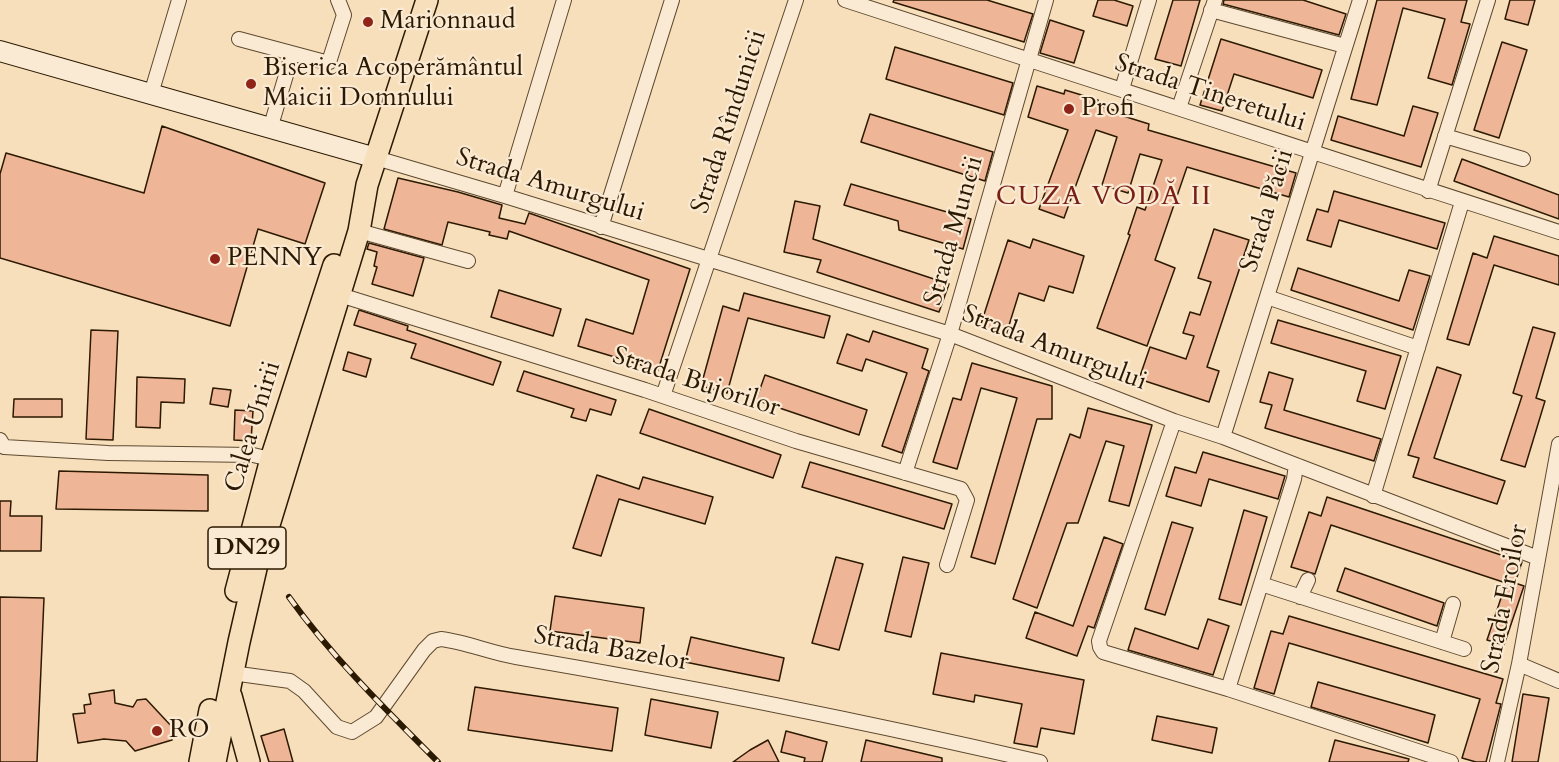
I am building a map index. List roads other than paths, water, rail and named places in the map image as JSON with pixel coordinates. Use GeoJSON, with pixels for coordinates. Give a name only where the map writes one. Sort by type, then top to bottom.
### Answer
{"type":"FeatureCollection","features":[{"type":"Feature","properties":{"kind":"main road","name":"Calea Unirii"},"geometry":{"type":"LineString","coordinates":[[200,762],[242,564],[340,295],[358,231],[367,185],[427,0]]}},
{"type":"Feature","properties":{"kind":"main road","name":"Calea Unirii"},"geometry":{"type":"LineString","coordinates":[[215,762],[230,682],[279,461],[349,219],[367,185]]}},
{"type":"Feature","properties":{"kind":"main road"},"geometry":{"type":"LineString","coordinates":[[230,682],[249,762]]}},
{"type":"Feature","properties":{"kind":"street"},"geometry":{"type":"LineString","coordinates":[[151,93],[179,0]]}},
{"type":"Feature","properties":{"kind":"street"},"geometry":{"type":"LineString","coordinates":[[239,39],[292,55],[329,62],[344,15],[338,0]]}},
{"type":"Feature","properties":{"kind":"street"},"geometry":{"type":"LineString","coordinates":[[505,196],[564,0]]}},
{"type":"Feature","properties":{"kind":"street"},"geometry":{"type":"LineString","coordinates":[[601,226],[672,0]]}},
{"type":"Feature","properties":{"kind":"street","name":"Strada Rîndunicii"},"geometry":{"type":"LineString","coordinates":[[710,260],[795,0]]}},
{"type":"Feature","properties":{"kind":"street","name":"Strada Tineretului"},"geometry":{"type":"LineString","coordinates":[[845,0],[1559,232]]}},
{"type":"Feature","properties":{"kind":"street","name":"Strada Muncii"},"geometry":{"type":"LineString","coordinates":[[906,473],[950,334],[1046,0]]}},
{"type":"Feature","properties":{"kind":"street"},"geometry":{"type":"LineString","coordinates":[[1122,89],[1149,0]]}},
{"type":"Feature","properties":{"kind":"street"},"geometry":{"type":"LineString","coordinates":[[1344,0],[1359,3]]}},
{"type":"Feature","properties":{"kind":"street"},"geometry":{"type":"LineString","coordinates":[[1428,191],[1488,0]]}},
{"type":"Feature","properties":{"kind":"street","name":"Strada Păcii"},"geometry":{"type":"LineString","coordinates":[[1223,437],[1359,3]]}},
{"type":"Feature","properties":{"kind":"street"},"geometry":{"type":"LineString","coordinates":[[1179,108],[1213,5],[1345,46]]}},
{"type":"Feature","properties":{"kind":"street"},"geometry":{"type":"LineString","coordinates":[[0,51],[376,158]]}},
{"type":"Feature","properties":{"kind":"street"},"geometry":{"type":"LineString","coordinates":[[270,129],[292,55]]}},
{"type":"Feature","properties":{"kind":"street"},"geometry":{"type":"LineString","coordinates":[[1444,136],[1523,159]]}},
{"type":"Feature","properties":{"kind":"street","name":"Strada Amurgului"},"geometry":{"type":"LineString","coordinates":[[376,158],[950,334],[1174,422],[1223,437],[1538,558]]}},
{"type":"Feature","properties":{"kind":"street"},"geometry":{"type":"LineString","coordinates":[[1373,496],[1462,202]]}},
{"type":"Feature","properties":{"kind":"street"},"geometry":{"type":"LineString","coordinates":[[358,231],[468,261]]}},
{"type":"Feature","properties":{"kind":"street"},"geometry":{"type":"LineString","coordinates":[[663,396],[710,260]]}},
{"type":"Feature","properties":{"kind":"street","name":"Strada Bujorilor"},"geometry":{"type":"LineString","coordinates":[[340,295],[663,396],[796,441],[962,489],[967,500],[946,565]]}},
{"type":"Feature","properties":{"kind":"street"},"geometry":{"type":"LineString","coordinates":[[1267,297],[1418,348]]}},
{"type":"Feature","properties":{"kind":"street"},"geometry":{"type":"LineString","coordinates":[[1174,422],[1099,640],[1103,652],[1228,689],[1451,762]]}},
{"type":"Feature","properties":{"kind":"street"},"geometry":{"type":"LineString","coordinates":[[0,440],[4,447],[108,453],[253,456],[279,461]]}},
{"type":"Feature","properties":{"kind":"street","name":"Strada Eroilor"},"geometry":{"type":"LineString","coordinates":[[1497,762],[1519,664],[1559,448]]}},
{"type":"Feature","properties":{"kind":"street"},"geometry":{"type":"LineString","coordinates":[[1228,689],[1294,479],[1296,465]]}},
{"type":"Feature","properties":{"kind":"street"},"geometry":{"type":"LineString","coordinates":[[1300,597],[1308,580]]}},
{"type":"Feature","properties":{"kind":"street","name":"Strada Eroilor"},"geometry":{"type":"LineString","coordinates":[[1261,584],[1464,649]]}},
{"type":"Feature","properties":{"kind":"street"},"geometry":{"type":"LineString","coordinates":[[1442,642],[1453,604]]}},
{"type":"Feature","properties":{"kind":"street","name":"Strada Bazelor"},"geometry":{"type":"LineString","coordinates":[[230,682],[290,681],[304,691],[337,727],[352,732],[376,717],[424,650],[433,641],[441,639],[500,654],[640,678],[851,719],[1040,762]]}},
{"type":"Feature","properties":{"kind":"street"},"geometry":{"type":"LineString","coordinates":[[1519,664],[1559,681]]}},
{"type":"Feature","properties":{"kind":"railway"},"geometry":{"type":"LineString","coordinates":[[289,597],[341,662],[438,762]]}},
{"type":"Feature","properties":{"kind":"place","name":"Marionnaud"},"geometry":{"type":"Point","coordinates":[368,22]}},
{"type":"Feature","properties":{"kind":"place","name":"Biserica Acoperământul Maicii Domnului"},"geometry":{"type":"Point","coordinates":[251,84]}},
{"type":"Feature","properties":{"kind":"place","name":"Profi"},"geometry":{"type":"Point","coordinates":[1069,109]}},
{"type":"Feature","properties":{"kind":"place","name":"PENNY"},"geometry":{"type":"Point","coordinates":[215,259]}},
{"type":"Feature","properties":{"kind":"place","name":"RO"},"geometry":{"type":"Point","coordinates":[157,731]}},
{"type":"Feature","properties":{"kind":"district","name":"CUZA VODĂ II"},"geometry":{"type":"Point","coordinates":[1104,198]}}]}
